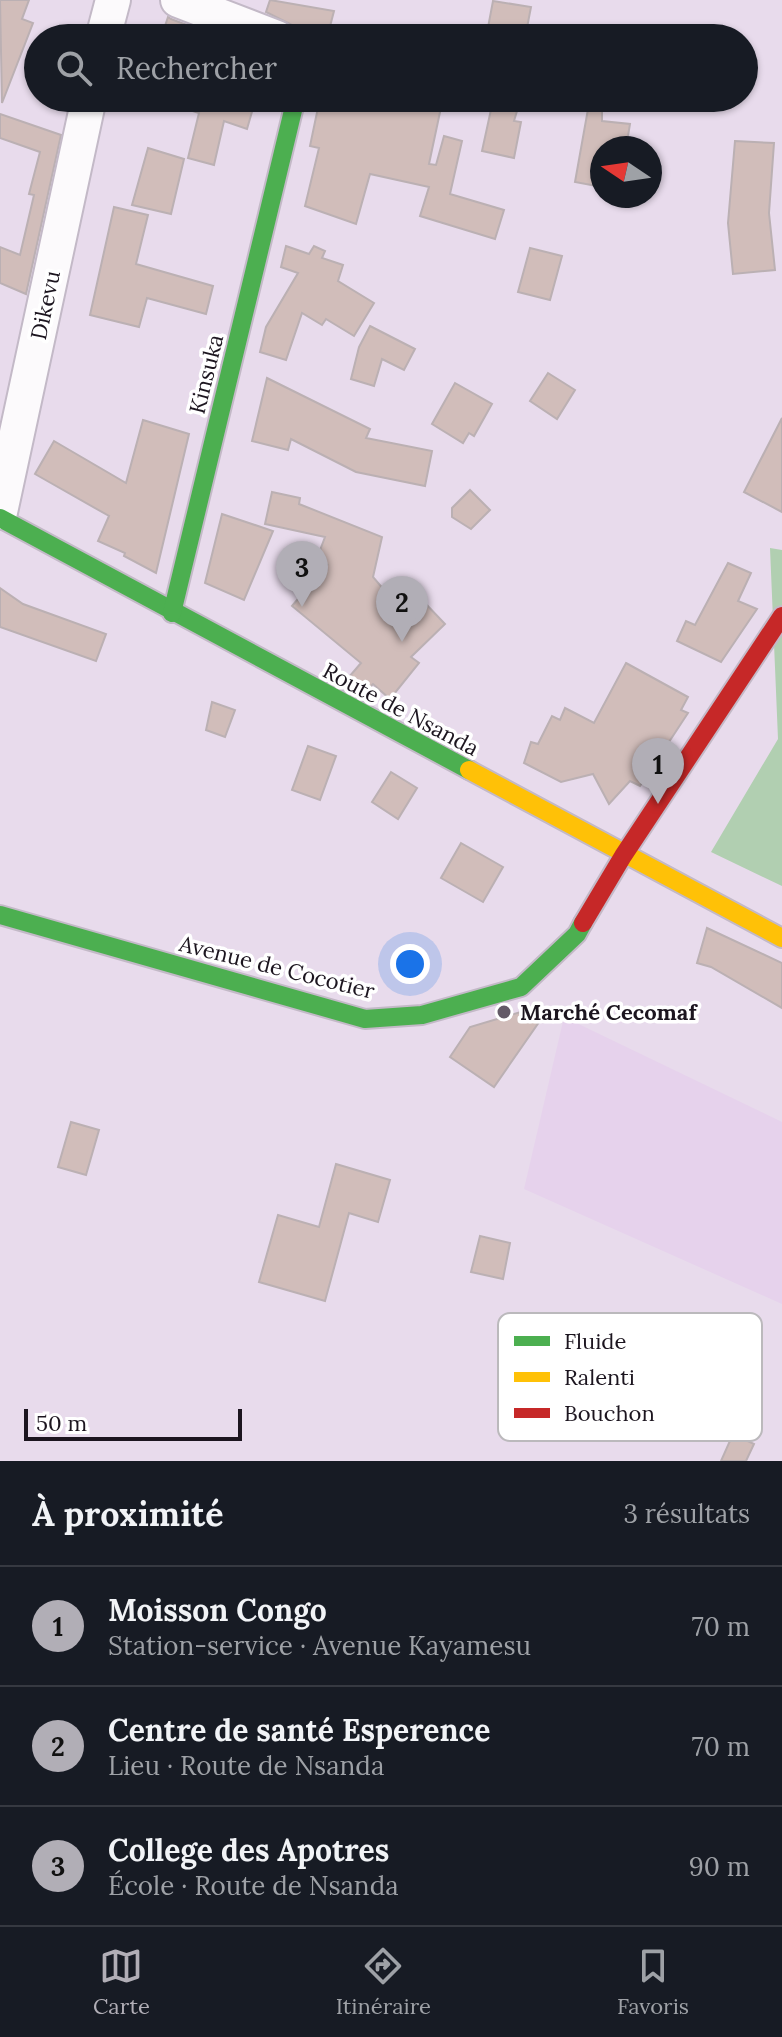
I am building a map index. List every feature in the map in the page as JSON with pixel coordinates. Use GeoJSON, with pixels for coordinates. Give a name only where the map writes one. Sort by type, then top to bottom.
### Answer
{"type":"FeatureCollection","features":[{"type":"Feature","properties":{"kind":"street"},"geometry":{"type":"LineString","coordinates":[[107,24],[113,0]]}},
{"type":"Feature","properties":{"kind":"street"},"geometry":{"type":"LineString","coordinates":[[178,0],[241,24]]}},
{"type":"Feature","properties":{"kind":"street","name":"Dikevu"},"geometry":{"type":"LineString","coordinates":[[0,512],[86,112]]}},
{"type":"Feature","properties":{"kind":"street","name":"Kinsuka"},"geometry":{"type":"LineString","coordinates":[[172,613],[293,112]]}},
{"type":"Feature","properties":{"kind":"street","name":"Route de Nsanda"},"geometry":{"type":"LineString","coordinates":[[0,518],[623,856],[782,938]]}},
{"type":"Feature","properties":{"kind":"street","name":"Avenue de Cocotier"},"geometry":{"type":"LineString","coordinates":[[0,915],[365,1019],[422,1015],[521,987],[577,934],[623,856],[782,616]]}},
{"type":"Feature","properties":{"kind":"shaded area"},"geometry":{"type":"Polygon","coordinates":[[[564,1017],[782,1122],[782,1304],[524,1189],[564,1017]]]}},
{"type":"Feature","properties":{"kind":"green space"},"geometry":{"type":"Polygon","coordinates":[[[770,548],[782,550],[782,886],[711,852],[778,739],[770,548]]]}},
{"type":"Feature","properties":{"kind":"building"},"geometry":{"type":"Polygon","coordinates":[[[0,0],[29,0],[22,19],[33,23],[24,24],[24,46],[2,103],[0,0]]]}},
{"type":"Feature","properties":{"kind":"building"},"geometry":{"type":"Polygon","coordinates":[[[270,0],[334,11],[331,24],[290,24],[266,12],[270,0]]]}},
{"type":"Feature","properties":{"kind":"building"},"geometry":{"type":"Polygon","coordinates":[[[493,1],[531,7],[528,24],[489,24],[493,1]]]}},
{"type":"Feature","properties":{"kind":"building"},"geometry":{"type":"Polygon","coordinates":[[[168,17],[184,24],[166,24],[168,17]]]}},
{"type":"Feature","properties":{"kind":"building"},"geometry":{"type":"Polygon","coordinates":[[[196,112],[252,112],[247,129],[224,121],[214,165],[188,158],[199,113],[196,112]]]}},
{"type":"Feature","properties":{"kind":"building"},"geometry":{"type":"Polygon","coordinates":[[[317,112],[440,112],[429,164],[436,165],[444,136],[462,141],[450,194],[504,210],[495,239],[420,216],[429,187],[370,174],[356,224],[305,206],[319,148],[310,146],[317,112]]]}},
{"type":"Feature","properties":{"kind":"building"},"geometry":{"type":"Polygon","coordinates":[[[490,112],[517,112],[514,121],[521,122],[514,158],[482,151],[490,112]]]}},
{"type":"Feature","properties":{"kind":"building"},"geometry":{"type":"Polygon","coordinates":[[[587,112],[602,112],[602,121],[630,124],[628,136],[590,136],[590,185],[575,182],[587,112]]]}},
{"type":"Feature","properties":{"kind":"building"},"geometry":{"type":"Polygon","coordinates":[[[0,114],[61,135],[26,294],[0,283],[0,247],[20,255],[34,195],[29,194],[40,152],[0,138],[0,114]]]}},
{"type":"Feature","properties":{"kind":"building"},"geometry":{"type":"Polygon","coordinates":[[[735,141],[774,143],[769,213],[775,270],[733,274],[728,223],[735,141]]]}},
{"type":"Feature","properties":{"kind":"building"},"geometry":{"type":"Polygon","coordinates":[[[148,148],[184,159],[171,214],[132,205],[148,148]]]}},
{"type":"Feature","properties":{"kind":"building"},"geometry":{"type":"Polygon","coordinates":[[[114,207],[148,215],[136,264],[213,286],[206,314],[147,298],[139,327],[90,315],[114,207]]]}},
{"type":"Feature","properties":{"kind":"building"},"geometry":{"type":"Polygon","coordinates":[[[286,246],[309,254],[314,246],[325,251],[322,258],[343,265],[338,281],[374,303],[354,336],[326,319],[322,325],[302,313],[286,360],[260,352],[266,327],[298,273],[281,267],[286,246]]]}},
{"type":"Feature","properties":{"kind":"building"},"geometry":{"type":"Polygon","coordinates":[[[530,248],[562,256],[550,300],[518,292],[530,248]]]}},
{"type":"Feature","properties":{"kind":"building"},"geometry":{"type":"Polygon","coordinates":[[[370,326],[415,349],[404,370],[382,359],[374,386],[351,379],[359,347],[370,326]]]}},
{"type":"Feature","properties":{"kind":"building"},"geometry":{"type":"Polygon","coordinates":[[[548,373],[575,390],[557,419],[530,401],[548,373]]]}},
{"type":"Feature","properties":{"kind":"building"},"geometry":{"type":"Polygon","coordinates":[[[267,378],[370,429],[366,438],[432,451],[425,486],[356,472],[291,439],[288,450],[252,441],[267,378]]]}},
{"type":"Feature","properties":{"kind":"building"},"geometry":{"type":"Polygon","coordinates":[[[455,383],[492,404],[474,436],[469,433],[463,443],[432,424],[455,383]]]}},
{"type":"Feature","properties":{"kind":"building"},"geometry":{"type":"Polygon","coordinates":[[[782,418],[782,512],[744,492],[782,418]]]}},
{"type":"Feature","properties":{"kind":"building"},"geometry":{"type":"Polygon","coordinates":[[[143,420],[189,434],[156,573],[124,556],[125,553],[98,541],[109,516],[35,474],[54,441],[126,483],[143,420]]]}},
{"type":"Feature","properties":{"kind":"building"},"geometry":{"type":"Polygon","coordinates":[[[470,490],[490,510],[471,529],[452,517],[452,508],[470,490]]]}},
{"type":"Feature","properties":{"kind":"building"},"geometry":{"type":"Polygon","coordinates":[[[272,492],[300,498],[299,504],[382,537],[373,577],[407,617],[423,601],[445,624],[411,657],[419,663],[390,699],[373,684],[369,688],[349,677],[361,663],[292,606],[327,565],[316,561],[325,537],[265,524],[272,492]]]}},
{"type":"Feature","properties":{"kind":"building"},"geometry":{"type":"Polygon","coordinates":[[[222,514],[273,531],[244,600],[205,583],[222,514]]]}},
{"type":"Feature","properties":{"kind":"building"},"geometry":{"type":"Polygon","coordinates":[[[728,563],[751,573],[738,601],[757,609],[721,662],[677,641],[686,621],[695,625],[728,563]]]}},
{"type":"Feature","properties":{"kind":"building"},"geometry":{"type":"Polygon","coordinates":[[[0,588],[23,604],[106,634],[96,661],[0,627],[0,588]]]}},
{"type":"Feature","properties":{"kind":"building"},"geometry":{"type":"Polygon","coordinates":[[[626,663],[688,697],[681,710],[688,713],[640,786],[630,781],[609,804],[593,774],[561,782],[524,763],[531,742],[538,744],[552,716],[560,720],[565,708],[594,723],[626,663]]]}},
{"type":"Feature","properties":{"kind":"building"},"geometry":{"type":"Polygon","coordinates":[[[212,702],[235,710],[225,737],[206,730],[212,702]]]}},
{"type":"Feature","properties":{"kind":"building"},"geometry":{"type":"Polygon","coordinates":[[[308,746],[336,756],[320,800],[292,790],[308,746]]]}},
{"type":"Feature","properties":{"kind":"building"},"geometry":{"type":"Polygon","coordinates":[[[391,772],[417,788],[398,819],[372,802],[391,772]]]}},
{"type":"Feature","properties":{"kind":"building"},"geometry":{"type":"Polygon","coordinates":[[[461,843],[503,867],[483,902],[441,878],[461,843]]]}},
{"type":"Feature","properties":{"kind":"building"},"geometry":{"type":"Polygon","coordinates":[[[707,928],[782,963],[782,1008],[711,967],[697,963],[707,928]]]}},
{"type":"Feature","properties":{"kind":"building"},"geometry":{"type":"Polygon","coordinates":[[[534,1008],[544,1015],[494,1087],[450,1057],[470,1027],[534,1008]]]}},
{"type":"Feature","properties":{"kind":"building"},"geometry":{"type":"Polygon","coordinates":[[[71,1122],[99,1130],[86,1175],[58,1167],[71,1122]]]}},
{"type":"Feature","properties":{"kind":"building"},"geometry":{"type":"Polygon","coordinates":[[[336,1164],[390,1180],[378,1222],[349,1213],[325,1301],[259,1282],[278,1215],[319,1227],[336,1164]]]}},
{"type":"Feature","properties":{"kind":"building"},"geometry":{"type":"Polygon","coordinates":[[[480,1236],[510,1243],[503,1279],[471,1272],[480,1236]]]}},
{"type":"Feature","properties":{"kind":"building"},"geometry":{"type":"Polygon","coordinates":[[[730,1441],[754,1444],[746,1461],[721,1461],[730,1441]]]}},
{"type":"Feature","properties":{"kind":"traffic: fast"},"geometry":{"type":"LineString","coordinates":[[172,613],[293,112]]}},
{"type":"Feature","properties":{"kind":"traffic: fast"},"geometry":{"type":"LineString","coordinates":[[0,518],[469,770]]}},
{"type":"Feature","properties":{"kind":"traffic: fast"},"geometry":{"type":"LineString","coordinates":[[0,915],[365,1019],[422,1015],[521,987],[577,934],[583,923]]}},
{"type":"Feature","properties":{"kind":"traffic: slow"},"geometry":{"type":"LineString","coordinates":[[469,770],[782,938]]}},
{"type":"Feature","properties":{"kind":"traffic: jam"},"geometry":{"type":"LineString","coordinates":[[583,923],[623,856],[782,616]]}},
{"type":"Feature","properties":{"kind":"place","name":"College des Apotres"},"geometry":{"type":"Point","coordinates":[302,607]}},
{"type":"Feature","properties":{"kind":"place","name":"Centre de santé Esperence"},"geometry":{"type":"Point","coordinates":[402,642]}},
{"type":"Feature","properties":{"kind":"place","name":"Moisson Congo"},"geometry":{"type":"Point","coordinates":[658,804]}},
{"type":"Feature","properties":{"kind":"place","name":"Marché Cecomaf"},"geometry":{"type":"Point","coordinates":[504,1012]}}]}
